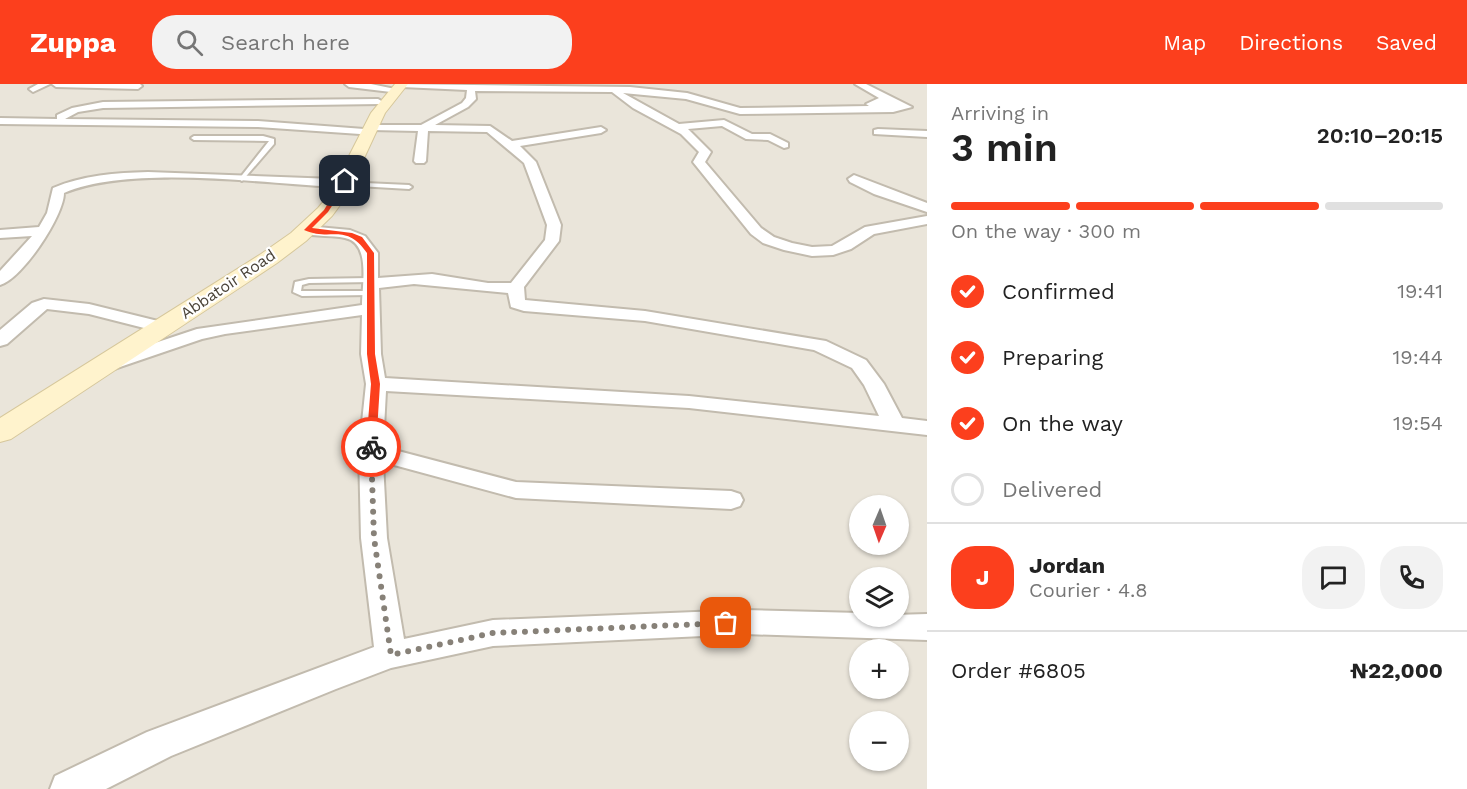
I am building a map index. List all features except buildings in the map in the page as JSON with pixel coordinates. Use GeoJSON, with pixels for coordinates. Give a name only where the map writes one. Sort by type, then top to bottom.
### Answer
{"type":"FeatureCollection","features":[{"type":"Feature","properties":{"kind":"street"},"geometry":{"type":"LineString","coordinates":[[33,89],[45,84]]}},
{"type":"Feature","properties":{"kind":"street"},"geometry":{"type":"LineString","coordinates":[[56,84],[140,85]]}},
{"type":"Feature","properties":{"kind":"street"},"geometry":{"type":"LineString","coordinates":[[350,84],[388,88]]}},
{"type":"Feature","properties":{"kind":"street"},"geometry":{"type":"LineString","coordinates":[[566,89],[594,84]]}},
{"type":"Feature","properties":{"kind":"street"},"geometry":{"type":"LineString","coordinates":[[859,84],[886,99],[890,105]]}},
{"type":"Feature","properties":{"kind":"street"},"geometry":{"type":"LineString","coordinates":[[103,105],[140,85]]}},
{"type":"Feature","properties":{"kind":"street"},"geometry":{"type":"LineString","coordinates":[[50,122],[75,110],[103,105],[388,88],[502,86],[613,89],[628,87],[687,96],[740,111],[838,111],[890,105],[920,102],[910,110],[890,105],[873,101],[871,104],[838,111]]}},
{"type":"Feature","properties":{"kind":"street","name":"Abbatoir Road"},"geometry":{"type":"LineString","coordinates":[[0,432],[264,261],[307,230],[326,211],[365,129],[376,114],[388,88]]}},
{"type":"Feature","properties":{"kind":"street"},"geometry":{"type":"LineString","coordinates":[[423,128],[465,105],[471,99],[471,88]]}},
{"type":"Feature","properties":{"kind":"street"},"geometry":{"type":"LineString","coordinates":[[613,89],[625,101],[664,118],[678,127],[705,150],[699,162],[746,216],[751,225],[761,235],[787,247],[821,253],[842,248],[862,233],[870,230],[927,220]]}},
{"type":"Feature","properties":{"kind":"street"},"geometry":{"type":"LineString","coordinates":[[0,121],[269,125],[365,129],[490,129],[507,145],[523,153],[530,162],[554,225],[552,241],[516,287],[501,290],[440,280],[408,280],[370,292],[180,340],[101,367]]}},
{"type":"Feature","properties":{"kind":"street"},"geometry":{"type":"LineString","coordinates":[[678,127],[724,123],[750,137],[770,137],[784,145]]}},
{"type":"Feature","properties":{"kind":"street"},"geometry":{"type":"LineString","coordinates":[[420,161],[423,128]]}},
{"type":"Feature","properties":{"kind":"street"},"geometry":{"type":"LineString","coordinates":[[507,145],[601,130]]}},
{"type":"Feature","properties":{"kind":"street"},"geometry":{"type":"LineString","coordinates":[[878,132],[927,134]]}},
{"type":"Feature","properties":{"kind":"street"},"geometry":{"type":"LineString","coordinates":[[0,280],[24,257],[60,199],[58,191],[67,184],[92,179],[143,175],[339,184]]}},
{"type":"Feature","properties":{"kind":"street"},"geometry":{"type":"LineString","coordinates":[[854,179],[879,191],[927,208]]}},
{"type":"Feature","properties":{"kind":"street","name":"Abbatoir Road"},"geometry":{"type":"LineString","coordinates":[[0,425],[295,235],[339,184]]}},
{"type":"Feature","properties":{"kind":"street"},"geometry":{"type":"LineString","coordinates":[[307,230],[350,234],[360,239],[370,253],[371,354],[376,384],[371,452],[374,538],[391,655]]}},
{"type":"Feature","properties":{"kind":"street"},"geometry":{"type":"LineString","coordinates":[[0,234],[42,231]]}},
{"type":"Feature","properties":{"kind":"street"},"geometry":{"type":"LineString","coordinates":[[516,287],[518,303],[524,306],[645,316],[819,345],[859,364],[874,384],[894,424]]}},
{"type":"Feature","properties":{"kind":"street"},"geometry":{"type":"LineString","coordinates":[[0,340],[44,304],[89,309],[156,326]]}},
{"type":"Feature","properties":{"kind":"street"},"geometry":{"type":"LineString","coordinates":[[376,384],[689,402],[927,428]]}},
{"type":"Feature","properties":{"kind":"street"},"geometry":{"type":"LineString","coordinates":[[371,452],[516,490],[731,500]]}},
{"type":"Feature","properties":{"kind":"street"},"geometry":{"type":"LineString","coordinates":[[68,789],[159,744],[326,678],[391,655],[493,633],[745,622],[927,627]]}},
{"type":"Feature","properties":{"kind":"lane"},"geometry":{"type":"LineString","coordinates":[[194,138],[272,140],[242,179]]}},
{"type":"Feature","properties":{"kind":"lane"},"geometry":{"type":"LineString","coordinates":[[339,184],[409,187]]}},
{"type":"Feature","properties":{"kind":"lane"},"geometry":{"type":"LineString","coordinates":[[309,281],[370,292],[302,294],[297,292],[298,284],[309,281]]}},
{"type":"Feature","properties":{"kind":"shaded area"},"geometry":{"type":"Polygon","coordinates":[[[0,84],[927,84],[927,789],[0,789],[0,84]]]}},
{"type":"Feature","properties":{"kind":"way so far"},"geometry":{"type":"LineString","coordinates":[[371,447],[374,538],[391,655],[493,633],[726,623]]}},
{"type":"Feature","properties":{"kind":"route"},"geometry":{"type":"LineString","coordinates":[[345,181],[326,211],[307,230],[350,234],[367,245],[370,253],[371,354],[376,384],[371,447]]}}]}
